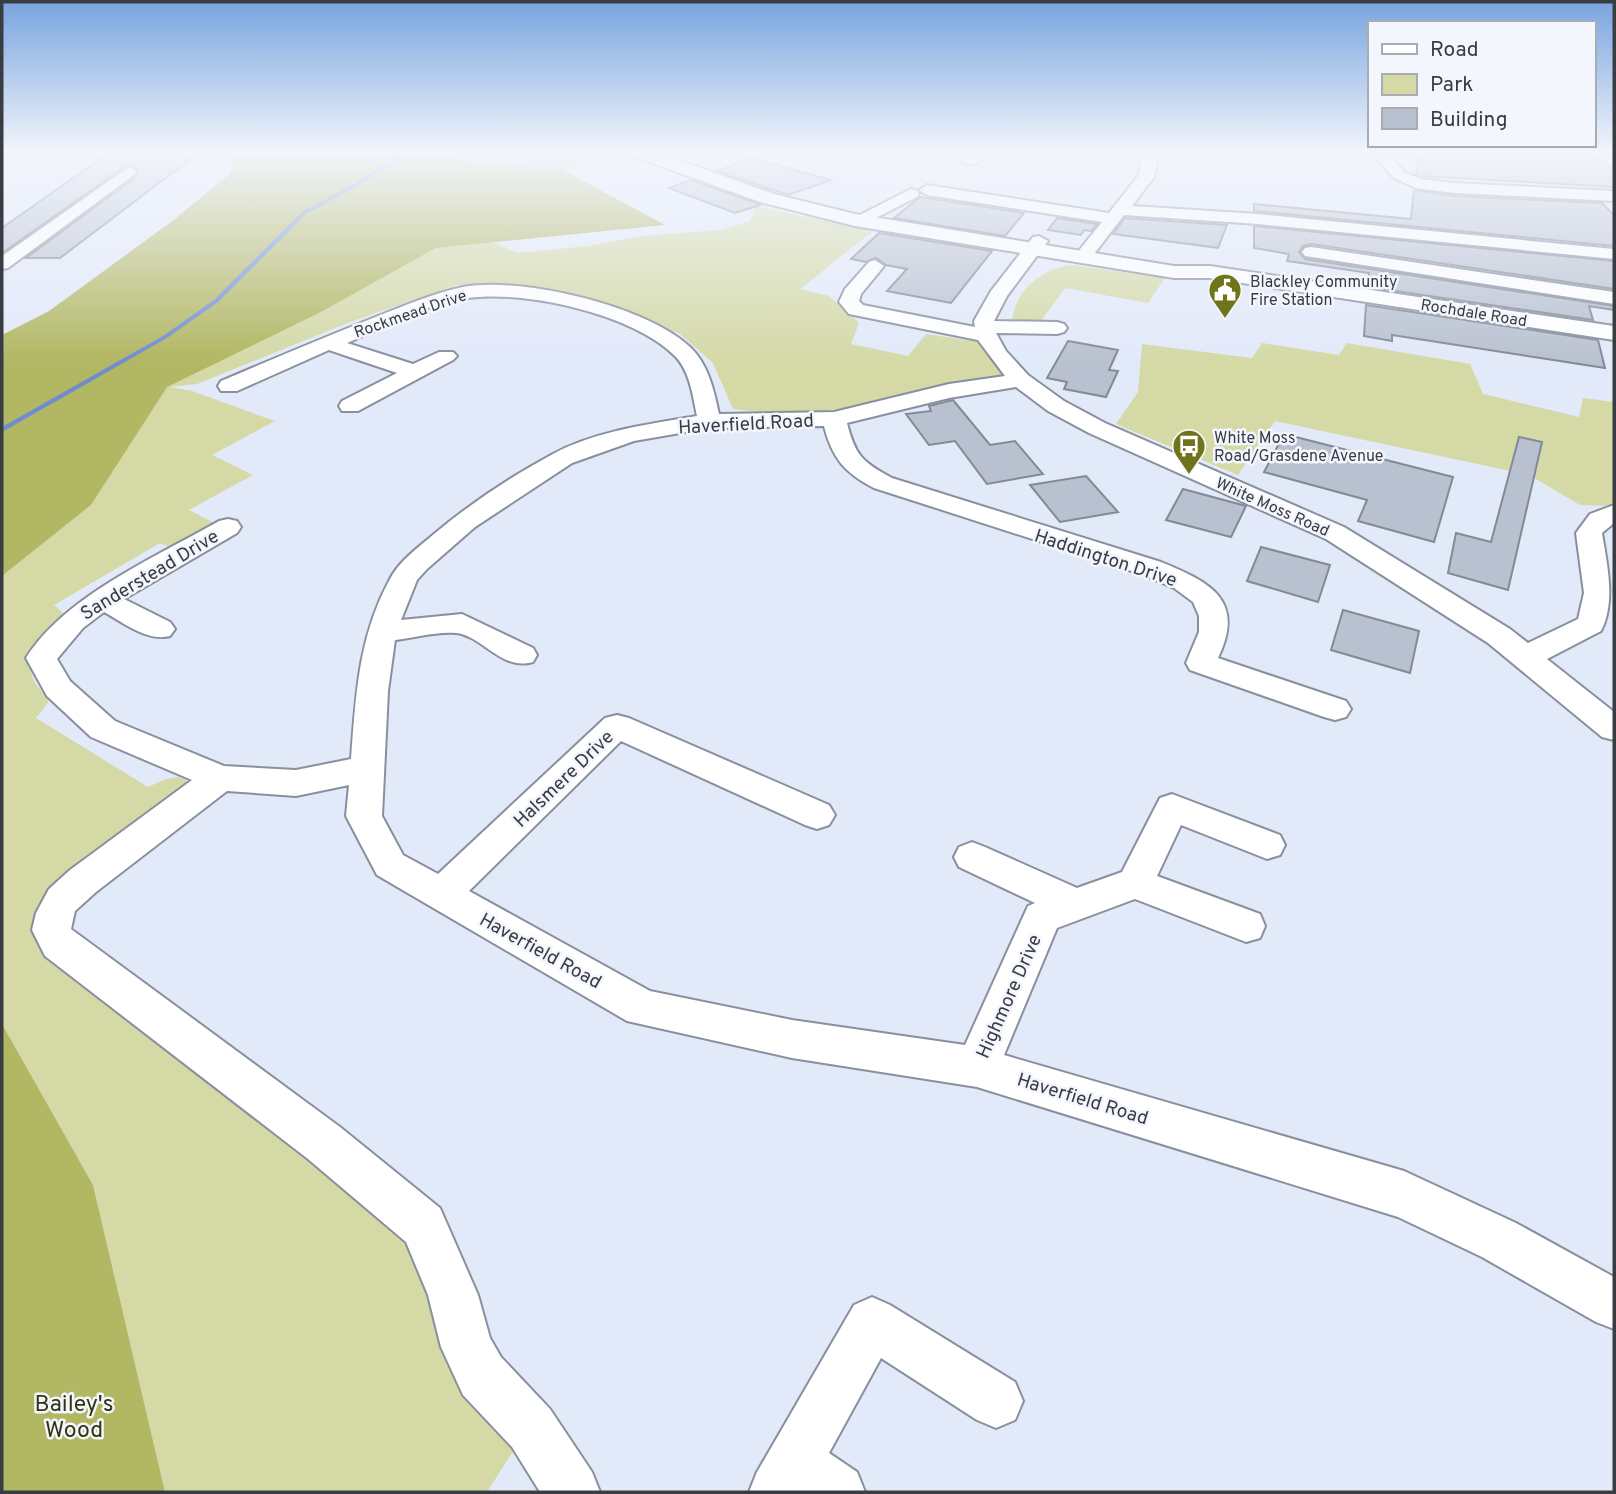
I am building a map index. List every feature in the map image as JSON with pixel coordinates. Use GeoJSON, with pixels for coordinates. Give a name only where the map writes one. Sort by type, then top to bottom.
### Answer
{"type":"FeatureCollection","features":[{"type":"Feature","properties":{"kind":"main road","name":"Rochdale Road"},"geometry":{"type":"LineString","coordinates":[[898,222],[1084,253],[1174,272],[1210,272],[1614,333]]}},
{"type":"Feature","properties":{"kind":"street"},"geometry":{"type":"LineString","coordinates":[[2,264],[60,222]]}},
{"type":"Feature","properties":{"kind":"street"},"geometry":{"type":"LineString","coordinates":[[1084,253],[1110,222]]}},
{"type":"Feature","properties":{"kind":"street"},"geometry":{"type":"LineString","coordinates":[[1285,222],[1614,254]]}},
{"type":"Feature","properties":{"kind":"street"},"geometry":{"type":"LineString","coordinates":[[1489,242],[1510,282]]}},
{"type":"Feature","properties":{"kind":"street"},"geometry":{"type":"LineString","coordinates":[[986,331],[984,321],[998,295],[1036,246]]}},
{"type":"Feature","properties":{"kind":"street"},"geometry":{"type":"LineString","coordinates":[[1311,252],[1614,298]]}},
{"type":"Feature","properties":{"kind":"street"},"geometry":{"type":"LineString","coordinates":[[875,267],[852,293],[849,302],[856,310],[871,315],[986,331],[1057,328]]}},
{"type":"Feature","properties":{"kind":"street","name":"Rockmead Drive"},"geometry":{"type":"LineString","coordinates":[[229,386],[328,343],[463,292],[502,290],[550,297],[619,316],[667,340],[683,352],[702,383],[709,421]]}},
{"type":"Feature","properties":{"kind":"street","name":"White Moss Road"},"geometry":{"type":"LineString","coordinates":[[986,331],[997,354],[1020,380],[1056,406],[1097,428],[1335,533],[1499,636],[1614,729]]}},
{"type":"Feature","properties":{"kind":"street"},"geometry":{"type":"LineString","coordinates":[[328,343],[415,372]]}},
{"type":"Feature","properties":{"kind":"street"},"geometry":{"type":"LineString","coordinates":[[350,406],[446,356]]}},
{"type":"Feature","properties":{"kind":"street","name":"Haverfield Road"},"geometry":{"type":"LineString","coordinates":[[1020,380],[949,391],[834,419],[709,421],[629,435],[563,458],[490,503],[417,563],[396,592],[381,632],[372,691],[364,816],[390,865],[642,1008],[792,1039],[977,1067],[1404,1195],[1499,1240],[1614,1304]]}},
{"type":"Feature","properties":{"kind":"street","name":"Haddington Drive"},"geometry":{"type":"LineString","coordinates":[[834,419],[843,455],[858,471],[883,483],[1151,568],[1182,581],[1201,594],[1213,611],[1215,630],[1201,663],[1335,709]]}},
{"type":"Feature","properties":{"kind":"street"},"geometry":{"type":"LineString","coordinates":[[1525,657],[1603,629],[1590,533],[1599,520],[1614,513]]}},
{"type":"Feature","properties":{"kind":"street","name":"Sanderstead Drive"},"geometry":{"type":"LineString","coordinates":[[228,527],[102,600],[73,621],[41,658],[58,688],[103,729],[220,778],[296,783],[369,768]]}},
{"type":"Feature","properties":{"kind":"street"},"geometry":{"type":"LineString","coordinates":[[102,600],[160,629]]}},
{"type":"Feature","properties":{"kind":"street"},"geometry":{"type":"LineString","coordinates":[[381,632],[462,623],[522,655]]}},
{"type":"Feature","properties":{"kind":"street","name":"Halsmere Drive"},"geometry":{"type":"LineString","coordinates":[[441,894],[617,726],[817,815]]}},
{"type":"Feature","properties":{"kind":"street"},"geometry":{"type":"LineString","coordinates":[[220,778],[83,881],[62,900],[51,930],[59,944],[324,1143],[423,1225],[453,1295],[467,1347],[482,1376],[531,1428],[572,1492]]}},
{"type":"Feature","properties":{"kind":"street"},"geometry":{"type":"LineString","coordinates":[[1246,926],[1135,883],[1172,807],[1267,845]]}},
{"type":"Feature","properties":{"kind":"street"},"geometry":{"type":"LineString","coordinates":[[972,857],[1076,905]]}},
{"type":"Feature","properties":{"kind":"street","name":"Highmore Drive"},"geometry":{"type":"LineString","coordinates":[[977,1067],[1042,917],[1135,883]]}},
{"type":"Feature","properties":{"kind":"street"},"geometry":{"type":"LineString","coordinates":[[837,1492],[785,1476],[872,1323],[996,1401]]}},
{"type":"Feature","properties":{"kind":"green space"},"geometry":{"type":"Polygon","coordinates":[[[171,222],[659,222],[665,225],[436,248],[321,312],[167,387],[91,505],[2,576],[2,335],[49,311],[171,222]]]}},
{"type":"Feature","properties":{"kind":"green space"},"geometry":{"type":"Polygon","coordinates":[[[748,222],[830,222],[873,231],[800,289],[829,296],[859,323],[851,344],[908,356],[926,334],[987,343],[1009,379],[907,399],[837,409],[768,412],[733,409],[713,363],[680,334],[611,304],[545,288],[457,285],[350,322],[197,384],[170,387],[192,391],[275,421],[212,455],[253,475],[189,510],[220,526],[178,551],[160,543],[54,605],[64,614],[63,619],[39,648],[31,666],[32,675],[47,697],[48,703],[36,718],[148,787],[178,777],[186,780],[188,787],[45,910],[406,1226],[517,1445],[487,1492],[165,1492],[93,1185],[2,1024],[2,576],[91,505],[166,387],[321,312],[436,248],[493,242],[517,253],[588,246],[641,236],[721,230],[748,222]]]}},
{"type":"Feature","properties":{"kind":"green space"},"geometry":{"type":"Polygon","coordinates":[[[1072,265],[1165,278],[1148,303],[1065,288],[1041,321],[1049,324],[1012,322],[1018,300],[1032,283],[1050,271],[1072,265]]]}},
{"type":"Feature","properties":{"kind":"green space"},"geometry":{"type":"Polygon","coordinates":[[[1262,343],[1339,355],[1347,343],[1470,364],[1483,394],[1579,417],[1583,398],[1614,402],[1614,506],[1580,505],[1529,475],[1275,421],[1238,475],[1116,424],[1138,392],[1142,344],[1252,358],[1262,343]]]}},
{"type":"Feature","properties":{"kind":"green space","name":"Bailey's Wood"},"geometry":{"type":"Polygon","coordinates":[[[2,1024],[93,1185],[165,1492],[2,1492],[2,1024]]]}},
{"type":"Feature","properties":{"kind":"building"},"geometry":{"type":"Polygon","coordinates":[[[11,222],[46,222],[2,253],[2,228],[11,222]]]}},
{"type":"Feature","properties":{"kind":"building"},"geometry":{"type":"Polygon","coordinates":[[[75,222],[108,222],[60,258],[26,258],[75,222]]]}},
{"type":"Feature","properties":{"kind":"building"},"geometry":{"type":"Polygon","coordinates":[[[917,222],[1017,222],[1005,236],[917,222]]]}},
{"type":"Feature","properties":{"kind":"building"},"geometry":{"type":"Polygon","coordinates":[[[1054,222],[1097,224],[1091,231],[1084,230],[1081,235],[1048,230],[1054,222]]]}},
{"type":"Feature","properties":{"kind":"building"},"geometry":{"type":"Polygon","coordinates":[[[1122,222],[1227,225],[1218,248],[1113,234],[1122,222]]]}},
{"type":"Feature","properties":{"kind":"building"},"geometry":{"type":"Polygon","coordinates":[[[1364,222],[1614,222],[1614,246],[1364,222]]]}},
{"type":"Feature","properties":{"kind":"building"},"geometry":{"type":"Polygon","coordinates":[[[1254,226],[1614,261],[1614,289],[1311,244],[1303,246],[1299,252],[1305,259],[1614,306],[1614,310],[1589,306],[1593,320],[1368,287],[1369,273],[1287,261],[1289,254],[1254,248],[1254,226]]]}},
{"type":"Feature","properties":{"kind":"building"},"geometry":{"type":"Polygon","coordinates":[[[879,233],[992,251],[951,303],[887,291],[907,269],[886,265],[876,258],[866,262],[851,259],[879,233]]]}},
{"type":"Feature","properties":{"kind":"building"},"geometry":{"type":"Polygon","coordinates":[[[1366,305],[1598,340],[1605,368],[1392,335],[1392,341],[1364,336],[1366,305]]]}},
{"type":"Feature","properties":{"kind":"building"},"geometry":{"type":"Polygon","coordinates":[[[1068,341],[1118,350],[1109,370],[1118,371],[1106,397],[1064,389],[1067,382],[1047,378],[1068,341]]]}},
{"type":"Feature","properties":{"kind":"building"},"geometry":{"type":"Polygon","coordinates":[[[953,400],[990,445],[1015,441],[1043,474],[987,484],[955,441],[929,445],[906,414],[931,411],[929,406],[953,400]]]}},
{"type":"Feature","properties":{"kind":"building"},"geometry":{"type":"Polygon","coordinates":[[[1284,434],[1453,477],[1434,542],[1358,521],[1367,500],[1264,472],[1284,434]]]}},
{"type":"Feature","properties":{"kind":"building"},"geometry":{"type":"Polygon","coordinates":[[[1519,437],[1542,442],[1508,590],[1448,573],[1456,533],[1491,542],[1519,437]]]}},
{"type":"Feature","properties":{"kind":"building"},"geometry":{"type":"Polygon","coordinates":[[[1086,476],[1118,512],[1060,522],[1030,485],[1086,476]]]}},
{"type":"Feature","properties":{"kind":"building"},"geometry":{"type":"Polygon","coordinates":[[[1183,489],[1246,506],[1231,537],[1166,520],[1183,489]]]}},
{"type":"Feature","properties":{"kind":"building"},"geometry":{"type":"Polygon","coordinates":[[[1261,547],[1330,565],[1318,602],[1247,581],[1261,547]]]}},
{"type":"Feature","properties":{"kind":"building"},"geometry":{"type":"Polygon","coordinates":[[[1343,610],[1419,631],[1410,673],[1331,650],[1343,610]]]}},
{"type":"Feature","properties":{"kind":"waterway"},"geometry":{"type":"LineString","coordinates":[[2,430],[165,337],[216,301],[295,222]]}},
{"type":"Feature","properties":{"kind":"place","name":"Blackley Community Fire Station"},"geometry":{"type":"Point","coordinates":[1225,320]}},
{"type":"Feature","properties":{"kind":"place","name":"White Moss Road/Grasdene Avenue"},"geometry":{"type":"Point","coordinates":[1189,476]}}]}
